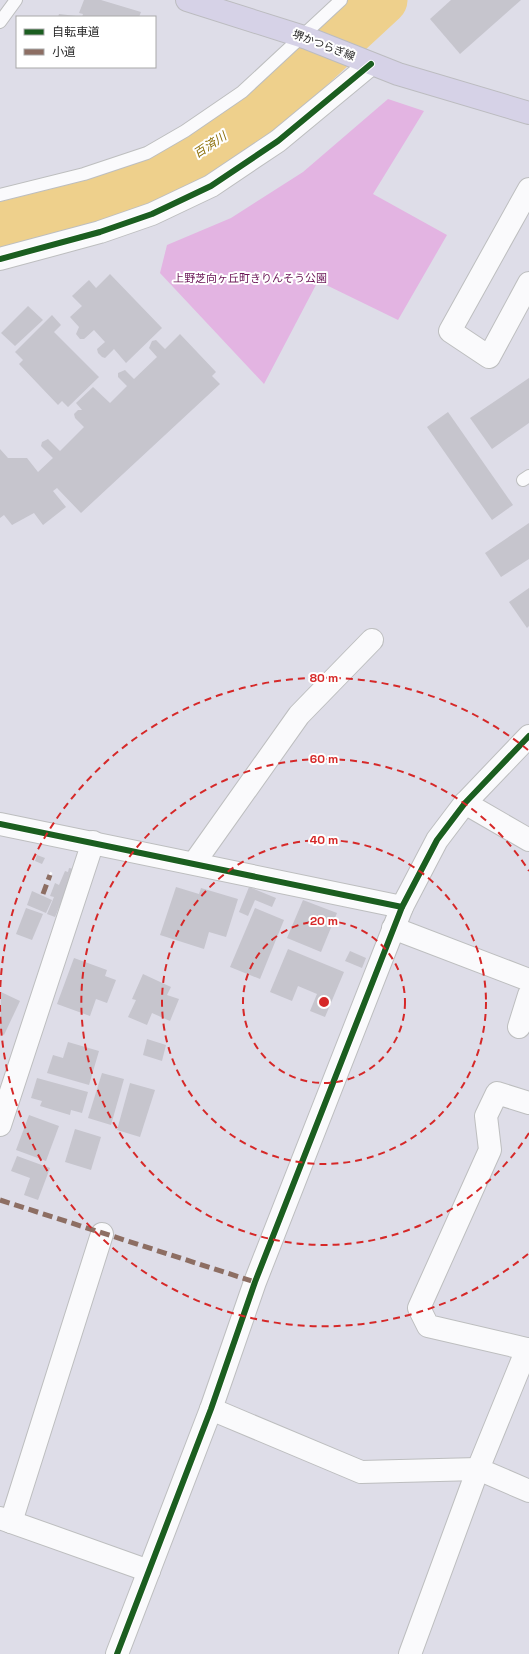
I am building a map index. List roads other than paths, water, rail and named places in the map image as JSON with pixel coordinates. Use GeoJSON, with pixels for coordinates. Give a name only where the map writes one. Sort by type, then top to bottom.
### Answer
{"type":"FeatureCollection","features":[{"type":"Feature","properties":{"kind":"main road","name":"堺かつらぎ線"},"geometry":{"type":"LineString","coordinates":[[187,0],[305,37],[365,62],[529,113]]}},
{"type":"Feature","properties":{"kind":"street"},"geometry":{"type":"LineString","coordinates":[[0,259],[100,232],[152,214],[211,186],[278,141],[365,62]]}},
{"type":"Feature","properties":{"kind":"street"},"geometry":{"type":"LineString","coordinates":[[529,189],[450,331],[489,357],[529,283]]}},
{"type":"Feature","properties":{"kind":"street"},"geometry":{"type":"LineString","coordinates":[[194,863],[300,715],[372,640]]}},
{"type":"Feature","properties":{"kind":"street"},"geometry":{"type":"LineString","coordinates":[[118,1654],[211,1409],[255,1282],[402,907],[436,840],[465,804],[529,736]]}},
{"type":"Feature","properties":{"kind":"street"},"geometry":{"type":"LineString","coordinates":[[465,804],[529,840]]}},
{"type":"Feature","properties":{"kind":"street"},"geometry":{"type":"LineString","coordinates":[[0,824],[402,907]]}},
{"type":"Feature","properties":{"kind":"street"},"geometry":{"type":"LineString","coordinates":[[0,1125],[93,842]]}},
{"type":"Feature","properties":{"kind":"street"},"geometry":{"type":"LineString","coordinates":[[393,928],[529,980]]}},
{"type":"Feature","properties":{"kind":"street"},"geometry":{"type":"LineString","coordinates":[[519,1027],[529,995]]}},
{"type":"Feature","properties":{"kind":"street"},"geometry":{"type":"LineString","coordinates":[[410,1654],[478,1469],[528,1349],[428,1326],[419,1308],[490,1150],[486,1116],[497,1093],[529,1102]]}},
{"type":"Feature","properties":{"kind":"street"},"geometry":{"type":"LineString","coordinates":[[102,1234],[6,1520],[149,1571]]}},
{"type":"Feature","properties":{"kind":"street"},"geometry":{"type":"LineString","coordinates":[[211,1409],[361,1472],[478,1469],[529,1491]]}},
{"type":"Feature","properties":{"kind":"lane"},"geometry":{"type":"LineString","coordinates":[[0,22],[16,0]]}},
{"type":"Feature","properties":{"kind":"lane"},"geometry":{"type":"LineString","coordinates":[[0,195],[84,174],[147,153],[185,131],[242,92],[305,37],[341,0]]}},
{"type":"Feature","properties":{"kind":"waterway","name":"百済川"},"geometry":{"type":"LineString","coordinates":[[0,227],[78,207],[145,182],[204,150],[276,99],[383,0]]}},
{"type":"Feature","properties":{"kind":"park label","name":"上野芝向ヶ丘町きりんそう公園"},"geometry":{"type":"Point","coordinates":[250,278]}}]}
